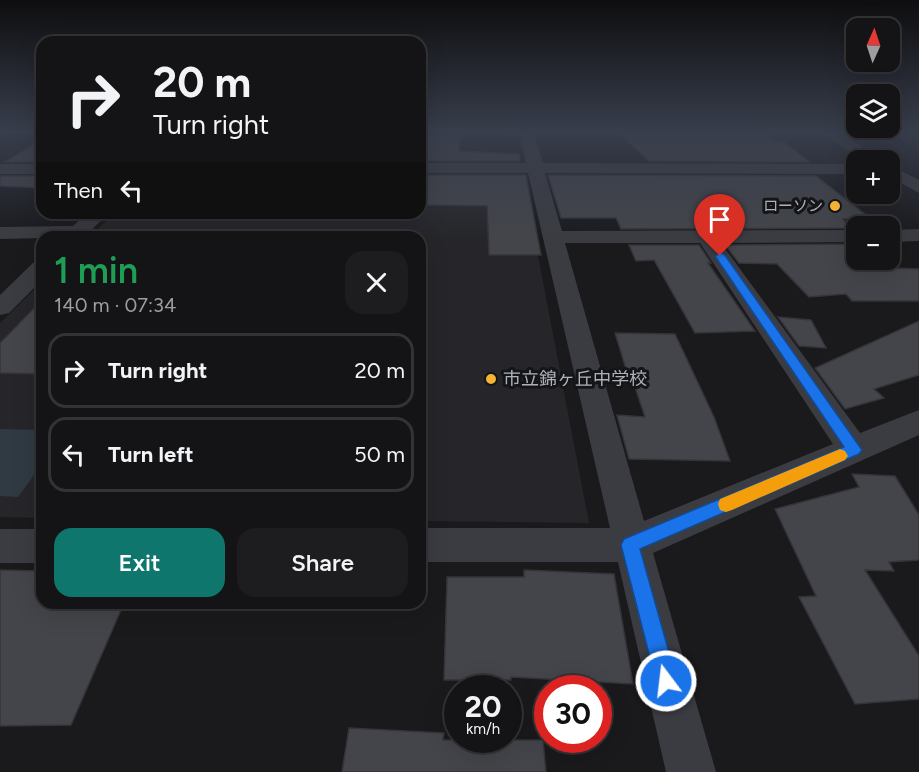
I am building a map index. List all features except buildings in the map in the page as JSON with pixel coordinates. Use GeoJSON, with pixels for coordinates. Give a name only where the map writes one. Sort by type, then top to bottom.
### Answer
{"type":"FeatureCollection","features":[{"type":"Feature","properties":{"kind":"street"},"geometry":{"type":"LineString","coordinates":[[426,168],[846,169]]}},
{"type":"Feature","properties":{"kind":"street"},"geometry":{"type":"LineString","coordinates":[[0,169],[36,169]]}},
{"type":"Feature","properties":{"kind":"street"},"geometry":{"type":"LineString","coordinates":[[536,169],[555,237],[630,545],[690,772]]}},
{"type":"Feature","properties":{"kind":"street"},"geometry":{"type":"LineString","coordinates":[[900,176],[919,188]]}},
{"type":"Feature","properties":{"kind":"street"},"geometry":{"type":"LineString","coordinates":[[79,231],[92,219]]}},
{"type":"Feature","properties":{"kind":"street"},"geometry":{"type":"LineString","coordinates":[[0,233],[36,234]]}},
{"type":"Feature","properties":{"kind":"street"},"geometry":{"type":"LineString","coordinates":[[555,237],[846,236]]}},
{"type":"Feature","properties":{"kind":"street"},"geometry":{"type":"LineString","coordinates":[[900,236],[919,236]]}},
{"type":"Feature","properties":{"kind":"street"},"geometry":{"type":"LineString","coordinates":[[707,237],[854,450]]}},
{"type":"Feature","properties":{"kind":"street"},"geometry":{"type":"LineString","coordinates":[[0,308],[36,273]]}},
{"type":"Feature","properties":{"kind":"street"},"geometry":{"type":"LineString","coordinates":[[426,545],[630,545],[919,422]]}},
{"type":"Feature","properties":{"kind":"street"},"geometry":{"type":"LineString","coordinates":[[0,546],[36,546]]}},
{"type":"Feature","properties":{"kind":"shaded area","name":"市立錦ヶ丘中学校"},"geometry":{"type":"Polygon","coordinates":[[[426,176],[523,177],[589,523],[426,521],[426,231],[96,231],[108,219],[426,219],[426,176]]]}},
{"type":"Feature","properties":{"kind":"shaded area"},"geometry":{"type":"Polygon","coordinates":[[[36,288],[36,518],[0,517],[0,323],[36,288]]]}},
{"type":"Feature","properties":{"kind":"shaded area"},"geometry":{"type":"Polygon","coordinates":[[[0,429],[36,430],[36,472],[18,497],[0,496],[0,429]]]}},
{"type":"Feature","properties":{"kind":"slow traffic"},"geometry":{"type":"LineString","coordinates":[[726,504],[840,456]]}},
{"type":"Feature","properties":{"kind":"place","name":"ローソン"},"geometry":{"type":"Point","coordinates":[835,206]}},
{"type":"Feature","properties":{"kind":"place","name":"市立錦ヶ丘中学校"},"geometry":{"type":"Point","coordinates":[491,379]}},
{"type":"Feature","properties":{"kind":"route"},"geometry":{"type":"LineString","coordinates":[[666,681],[630,545],[854,450],[720,256]]}}]}
